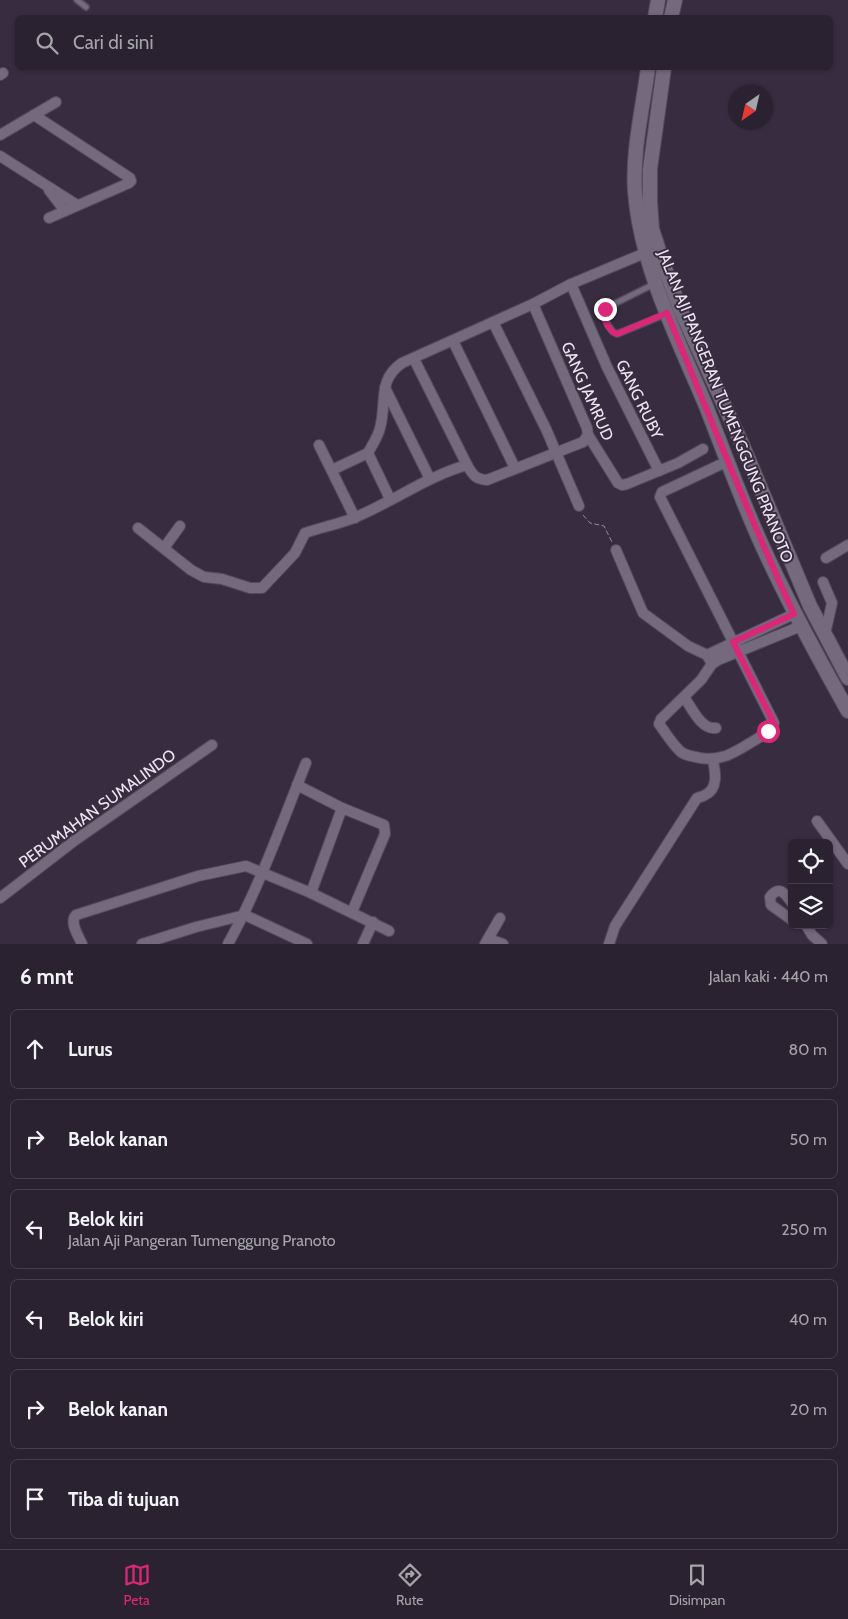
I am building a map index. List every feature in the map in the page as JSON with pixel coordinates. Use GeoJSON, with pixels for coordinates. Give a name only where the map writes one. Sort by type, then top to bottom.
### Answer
{"type":"FeatureCollection","features":[{"type":"Feature","properties":{"kind":"main road"},"geometry":{"type":"LineString","coordinates":[[656,15],[658,0]]}},
{"type":"Feature","properties":{"kind":"main road"},"geometry":{"type":"LineString","coordinates":[[672,15],[675,0]]}},
{"type":"Feature","properties":{"kind":"main road","name":"JALAN AJI PANGERAN TUMENGGUNG PRANOTO"},"geometry":{"type":"LineString","coordinates":[[648,70],[636,157],[635,191],[645,253],[667,313],[760,541],[797,620],[848,711]]}},
{"type":"Feature","properties":{"kind":"main road","name":"JALAN AJI PANGERAN TUMENGGUNG PRANOTO"},"geometry":{"type":"LineString","coordinates":[[664,70],[650,169],[652,229],[681,311],[742,444],[810,606],[848,678]]}},
{"type":"Feature","properties":{"kind":"street"},"geometry":{"type":"LineString","coordinates":[[0,135],[56,102]]}},
{"type":"Feature","properties":{"kind":"street"},"geometry":{"type":"LineString","coordinates":[[34,115],[130,178],[129,183],[49,218]]}},
{"type":"Feature","properties":{"kind":"street"},"geometry":{"type":"LineString","coordinates":[[0,156],[77,205]]}},
{"type":"Feature","properties":{"kind":"street"},"geometry":{"type":"LineString","coordinates":[[45,185],[65,211]]}},
{"type":"Feature","properties":{"kind":"street"},"geometry":{"type":"LineString","coordinates":[[332,470],[368,454],[380,428],[385,388],[391,372],[402,363],[534,304],[571,284],[645,253]]}},
{"type":"Feature","properties":{"kind":"street","name":"GANG RUBY"},"geometry":{"type":"LineString","coordinates":[[571,284],[607,367],[659,471]]}},
{"type":"Feature","properties":{"kind":"street","name":"GANG JAMRUD"},"geometry":{"type":"LineString","coordinates":[[534,304],[587,428],[588,436],[618,483],[622,485],[659,471]]}},
{"type":"Feature","properties":{"kind":"street"},"geometry":{"type":"LineString","coordinates":[[493,322],[556,453],[579,506]]}},
{"type":"Feature","properties":{"kind":"street"},"geometry":{"type":"LineString","coordinates":[[453,341],[515,468]]}},
{"type":"Feature","properties":{"kind":"street"},"geometry":{"type":"LineString","coordinates":[[414,359],[467,465],[479,480],[486,480],[556,453],[583,442],[588,436]]}},
{"type":"Feature","properties":{"kind":"street"},"geometry":{"type":"LineString","coordinates":[[385,388],[430,479]]}},
{"type":"Feature","properties":{"kind":"street"},"geometry":{"type":"LineString","coordinates":[[319,445],[355,518]]}},
{"type":"Feature","properties":{"kind":"street"},"geometry":{"type":"LineString","coordinates":[[659,471],[703,449]]}},
{"type":"Feature","properties":{"kind":"street"},"geometry":{"type":"LineString","coordinates":[[368,454],[390,499]]}},
{"type":"Feature","properties":{"kind":"street"},"geometry":{"type":"LineString","coordinates":[[728,461],[662,492],[660,497],[733,642],[738,653],[774,723],[768,731],[731,755],[713,760],[683,753],[675,746],[660,724],[661,719],[701,680],[710,660],[733,642],[797,620]]}},
{"type":"Feature","properties":{"kind":"street"},"geometry":{"type":"LineString","coordinates":[[138,528],[190,570],[204,577],[222,579],[250,588],[262,588],[295,553],[305,533],[355,518],[430,479],[467,465]]}},
{"type":"Feature","properties":{"kind":"street"},"geometry":{"type":"LineString","coordinates":[[164,548],[180,526]]}},
{"type":"Feature","properties":{"kind":"street"},"geometry":{"type":"LineString","coordinates":[[826,558],[847,548]]}},
{"type":"Feature","properties":{"kind":"street"},"geometry":{"type":"LineString","coordinates":[[616,550],[643,613],[710,660],[718,660],[738,653],[797,620]]}},
{"type":"Feature","properties":{"kind":"street"},"geometry":{"type":"LineString","coordinates":[[823,582],[832,603],[825,634]]}},
{"type":"Feature","properties":{"kind":"street"},"geometry":{"type":"LineString","coordinates":[[684,697],[703,725],[711,729],[716,728]]}},
{"type":"Feature","properties":{"kind":"street","name":"PERUMAHAN SUMALINDO"},"geometry":{"type":"LineString","coordinates":[[0,898],[74,841],[212,745]]}},
{"type":"Feature","properties":{"kind":"street"},"geometry":{"type":"LineString","coordinates":[[609,944],[616,926],[696,798],[705,795],[713,786],[716,779],[713,760]]}},
{"type":"Feature","properties":{"kind":"street"},"geometry":{"type":"LineString","coordinates":[[228,944],[264,872],[306,764]]}},
{"type":"Feature","properties":{"kind":"street"},"geometry":{"type":"LineString","coordinates":[[297,785],[342,808],[382,823],[386,830],[352,912]]}},
{"type":"Feature","properties":{"kind":"street"},"geometry":{"type":"LineString","coordinates":[[311,893],[342,808]]}},
{"type":"Feature","properties":{"kind":"street"},"geometry":{"type":"LineString","coordinates":[[818,821],[848,864]]}},
{"type":"Feature","properties":{"kind":"street"},"geometry":{"type":"LineString","coordinates":[[82,944],[73,922],[73,917],[76,915],[198,876],[242,866],[264,872],[390,931]]}},
{"type":"Feature","properties":{"kind":"street"},"geometry":{"type":"LineString","coordinates":[[788,897],[780,891],[775,892],[770,897],[771,905],[788,917]]}},
{"type":"Feature","properties":{"kind":"street"},"geometry":{"type":"LineString","coordinates":[[142,944],[196,927],[244,915],[307,944]]}},
{"type":"Feature","properties":{"kind":"street"},"geometry":{"type":"LineString","coordinates":[[500,918],[486,941],[503,944]]}},
{"type":"Feature","properties":{"kind":"street"},"geometry":{"type":"LineString","coordinates":[[362,944],[373,922]]}},
{"type":"Feature","properties":{"kind":"street"},"geometry":{"type":"LineString","coordinates":[[804,929],[822,944]]}},
{"type":"Feature","properties":{"kind":"street"},"geometry":{"type":"LineString","coordinates":[[808,929],[812,935]]}},
{"type":"Feature","properties":{"kind":"lane"},"geometry":{"type":"LineString","coordinates":[[77,0],[86,6]]}},
{"type":"Feature","properties":{"kind":"lane"},"geometry":{"type":"LineString","coordinates":[[656,284],[606,308],[603,312],[604,317],[612,332],[617,334],[667,313]]}},
{"type":"Feature","properties":{"kind":"path"},"geometry":{"type":"LineString","coordinates":[[579,506],[584,518],[590,523],[604,526],[616,550]]}},
{"type":"Feature","properties":{"kind":"route"},"geometry":{"type":"LineString","coordinates":[[605,309],[603,312],[604,317],[612,332],[617,334],[667,313],[760,541],[794,614],[733,642],[774,723],[773,727],[768,731]]}}]}
